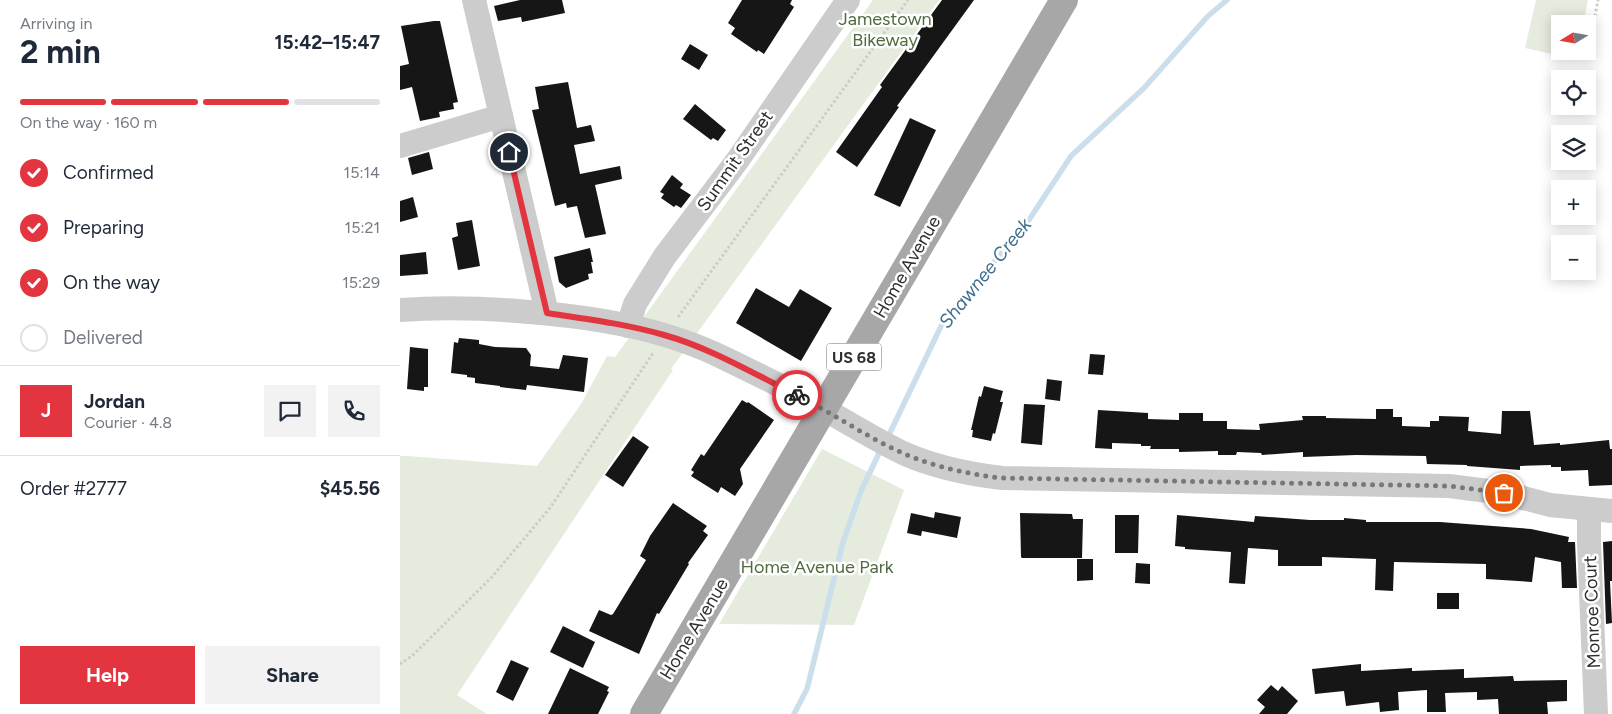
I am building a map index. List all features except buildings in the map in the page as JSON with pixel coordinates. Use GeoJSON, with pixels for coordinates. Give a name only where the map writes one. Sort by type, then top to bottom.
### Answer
{"type":"FeatureCollection","features":[{"type":"Feature","properties":{"kind":"main road","name":"Home Avenue"},"geometry":{"type":"LineString","coordinates":[[644,714],[1064,0]]}},
{"type":"Feature","properties":{"kind":"street"},"geometry":{"type":"LineString","coordinates":[[474,0],[547,313]]}},
{"type":"Feature","properties":{"kind":"street","name":"Summit Street"},"geometry":{"type":"LineString","coordinates":[[628,326],[635,304],[665,256],[736,161],[848,0]]}},
{"type":"Feature","properties":{"kind":"street"},"geometry":{"type":"LineString","coordinates":[[400,146],[501,116]]}},
{"type":"Feature","properties":{"kind":"street"},"geometry":{"type":"LineString","coordinates":[[400,310],[462,307],[547,313],[628,326],[665,335],[702,348],[824,409],[869,436],[903,453],[958,471],[1002,478],[1449,486],[1504,493],[1550,505],[1601,511]]}},
{"type":"Feature","properties":{"kind":"street","name":"Monroe Court"},"geometry":{"type":"LineString","coordinates":[[1596,714],[1589,543],[1601,511]]}},
{"type":"Feature","properties":{"kind":"path"},"geometry":{"type":"LineString","coordinates":[[1595,15],[1598,0]]}},
{"type":"Feature","properties":{"kind":"green space","name":"Jamestown Bikeway"},"geometry":{"type":"Polygon","coordinates":[[[873,0],[939,0],[671,369],[673,370],[457,695],[487,714],[400,714],[400,456],[537,466],[581,404],[607,356],[615,357],[873,0]]]}},
{"type":"Feature","properties":{"kind":"green space"},"geometry":{"type":"Polygon","coordinates":[[[1536,0],[1588,0],[1585,15],[1551,15],[1551,54],[1525,48],[1536,0]]]}},
{"type":"Feature","properties":{"kind":"green space","name":"Home Avenue Park"},"geometry":{"type":"Polygon","coordinates":[[[822,449],[904,490],[854,625],[719,624],[822,449]]]}},
{"type":"Feature","properties":{"kind":"waterway","name":"Shawnee Creek"},"geometry":{"type":"LineString","coordinates":[[887,439],[944,320],[1025,226],[1071,156],[1144,88],[1208,16],[1227,0]]}},
{"type":"Feature","properties":{"kind":"waterway","name":"Shawnee Creek"},"geometry":{"type":"LineString","coordinates":[[794,714],[807,689],[843,542],[861,491],[881,449]]}},
{"type":"Feature","properties":{"kind":"way so far"},"geometry":{"type":"LineString","coordinates":[[797,395],[903,453],[941,466],[981,476],[1280,484],[1449,486],[1504,493]]}},
{"type":"Feature","properties":{"kind":"route"},"geometry":{"type":"LineString","coordinates":[[509,152],[547,313],[628,326],[665,335],[702,348],[797,395]]}}]}
